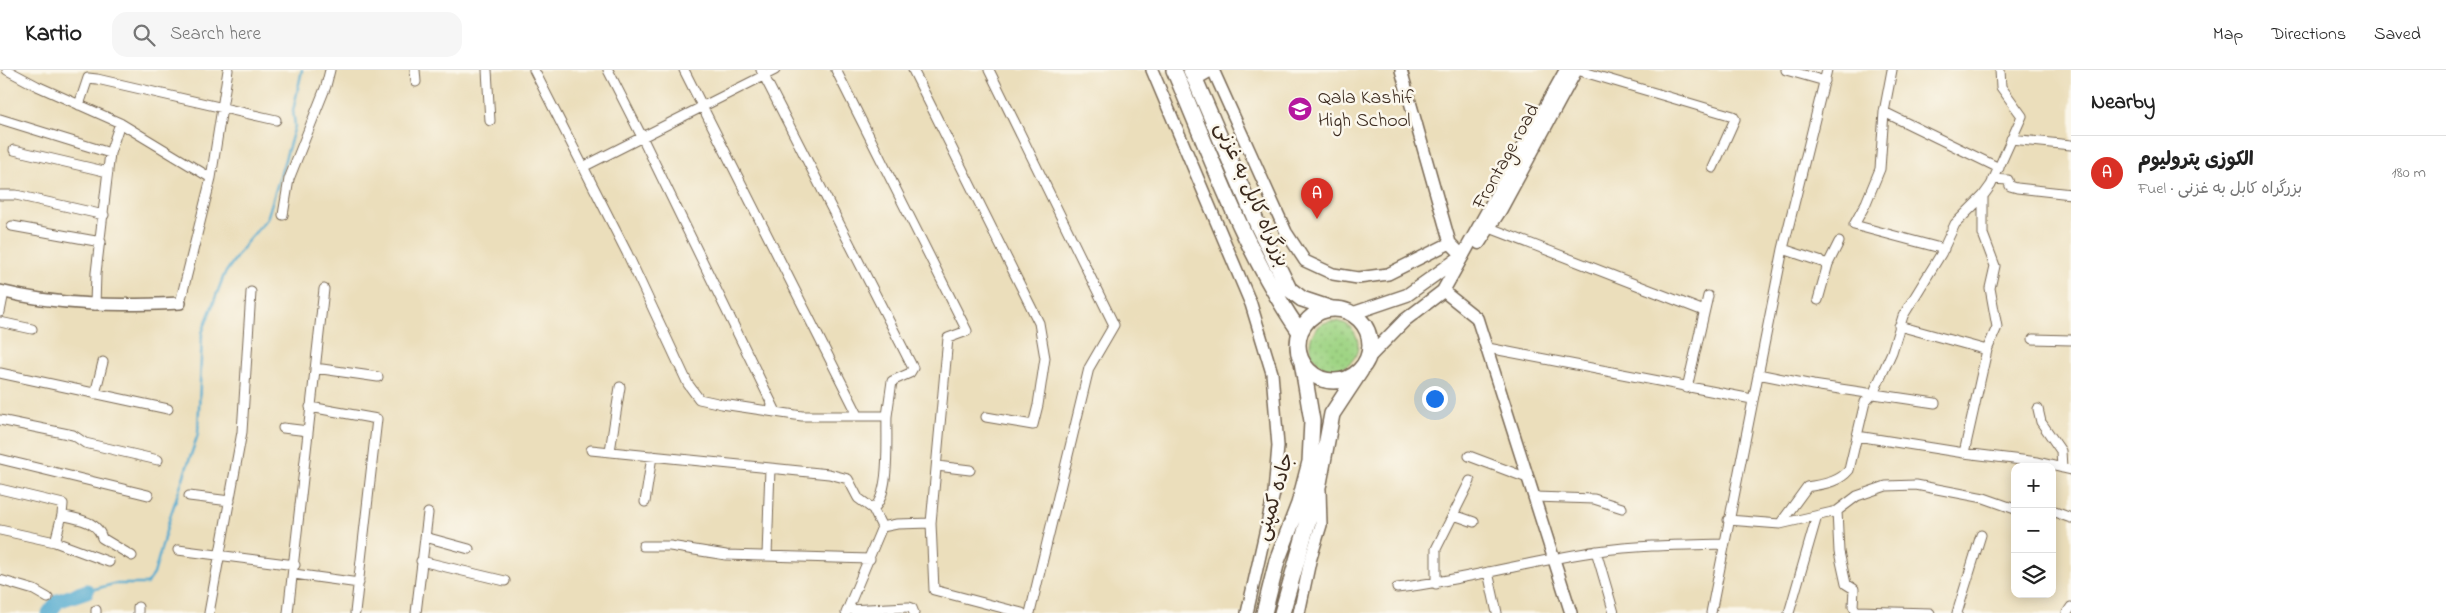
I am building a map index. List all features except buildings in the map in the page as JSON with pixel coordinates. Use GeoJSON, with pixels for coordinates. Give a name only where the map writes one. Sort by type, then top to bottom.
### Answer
{"type":"FeatureCollection","features":[{"type":"Feature","properties":{"kind":"highway","name":"بزرگراه کابل به غزنی"},"geometry":{"type":"LineString","coordinates":[[1174,70],[1246,238],[1279,302],[1300,332]]}},
{"type":"Feature","properties":{"kind":"highway"},"geometry":{"type":"LineString","coordinates":[[1192,74],[1208,70]]}},
{"type":"Feature","properties":{"kind":"highway","name":"بزرگراه کابل به غزنی"},"geometry":{"type":"LineString","coordinates":[[1192,74],[1259,228],[1289,289],[1302,299],[1332,309]]}},
{"type":"Feature","properties":{"kind":"highway"},"geometry":{"type":"LineString","coordinates":[[1332,309],[1351,314],[1362,323],[1369,337],[1364,364],[1346,379],[1329,381],[1313,375],[1302,362],[1299,352],[1300,332],[1313,316],[1332,309]]}},
{"type":"Feature","properties":{"kind":"highway","name":"جاده کمپنی"},"geometry":{"type":"LineString","coordinates":[[1264,613],[1277,561],[1299,504],[1310,462],[1312,420],[1302,362]]}},
{"type":"Feature","properties":{"kind":"highway","name":"جاده کمپنی"},"geometry":{"type":"LineString","coordinates":[[1282,613],[1319,483],[1332,414],[1364,364]]}},
{"type":"Feature","properties":{"kind":"main road"},"geometry":{"type":"LineString","coordinates":[[1364,364],[1405,320],[1443,291],[1566,70]]}},
{"type":"Feature","properties":{"kind":"main road","name":"Frontage road"},"geometry":{"type":"LineString","coordinates":[[1463,256],[1482,240],[1490,228],[1577,70]]}},
{"type":"Feature","properties":{"kind":"main road"},"geometry":{"type":"LineString","coordinates":[[1351,314],[1407,295],[1463,256]]}},
{"type":"Feature","properties":{"kind":"street"},"geometry":{"type":"LineString","coordinates":[[7,70],[120,123],[211,178]]}},
{"type":"Feature","properties":{"kind":"street"},"geometry":{"type":"LineString","coordinates":[[0,312],[2,292],[37,300],[95,305],[180,303],[211,178],[220,106],[228,70]]}},
{"type":"Feature","properties":{"kind":"street"},"geometry":{"type":"LineString","coordinates":[[283,215],[289,179],[326,86],[330,70]]}},
{"type":"Feature","properties":{"kind":"street"},"geometry":{"type":"LineString","coordinates":[[415,70],[416,82]]}},
{"type":"Feature","properties":{"kind":"street"},"geometry":{"type":"LineString","coordinates":[[487,70],[490,120]]}},
{"type":"Feature","properties":{"kind":"street"},"geometry":{"type":"LineString","coordinates":[[534,70],[627,253],[688,384],[699,399],[802,416],[887,416]]}},
{"type":"Feature","properties":{"kind":"street"},"geometry":{"type":"LineString","coordinates":[[608,70],[776,412]]}},
{"type":"Feature","properties":{"kind":"street"},"geometry":{"type":"LineString","coordinates":[[684,70],[858,415]]}},
{"type":"Feature","properties":{"kind":"street"},"geometry":{"type":"LineString","coordinates":[[583,167],[702,107],[762,73],[776,70]]}},
{"type":"Feature","properties":{"kind":"street"},"geometry":{"type":"LineString","coordinates":[[836,70],[967,331],[948,338],[931,523],[934,590],[1008,611],[1022,613]]}},
{"type":"Feature","properties":{"kind":"street"},"geometry":{"type":"LineString","coordinates":[[913,70],[1040,323],[1045,358],[1033,425],[986,417]]}},
{"type":"Feature","properties":{"kind":"street"},"geometry":{"type":"LineString","coordinates":[[989,70],[1114,325],[1089,368],[1030,613]]}},
{"type":"Feature","properties":{"kind":"street"},"geometry":{"type":"LineString","coordinates":[[1152,70],[1252,304],[1272,372],[1278,446],[1274,493],[1247,613]]}},
{"type":"Feature","properties":{"kind":"street"},"geometry":{"type":"LineString","coordinates":[[1213,70],[1286,232],[1305,261],[1333,274],[1358,278],[1388,274],[1450,243]]}},
{"type":"Feature","properties":{"kind":"street"},"geometry":{"type":"LineString","coordinates":[[1401,70],[1450,243],[1463,256]]}},
{"type":"Feature","properties":{"kind":"street"},"geometry":{"type":"LineString","coordinates":[[1577,70],[1733,116],[1735,119],[1712,168]]}},
{"type":"Feature","properties":{"kind":"street"},"geometry":{"type":"LineString","coordinates":[[1786,70],[1825,81]]}},
{"type":"Feature","properties":{"kind":"street"},"geometry":{"type":"LineString","coordinates":[[1711,613],[1783,249],[1828,70]]}},
{"type":"Feature","properties":{"kind":"street"},"geometry":{"type":"LineString","coordinates":[[1892,70],[1884,112],[1880,169],[1854,225],[1944,249]]}},
{"type":"Feature","properties":{"kind":"street"},"geometry":{"type":"LineString","coordinates":[[1780,524],[1807,487],[1829,483],[1843,477],[1849,470],[1866,402],[1873,394],[1892,352],[1899,326],[1944,249],[1955,224],[1983,196],[1999,168],[2022,116],[2001,88],[2000,70]]}},
{"type":"Feature","properties":{"kind":"street"},"geometry":{"type":"LineString","coordinates":[[762,73],[913,368],[910,373],[892,381],[887,416],[884,490],[880,504],[873,509]]}},
{"type":"Feature","properties":{"kind":"street"},"geometry":{"type":"LineString","coordinates":[[79,105],[88,78],[105,80],[276,120]]}},
{"type":"Feature","properties":{"kind":"street"},"geometry":{"type":"LineString","coordinates":[[1884,112],[1999,168]]}},
{"type":"Feature","properties":{"kind":"street"},"geometry":{"type":"LineString","coordinates":[[0,119],[110,153]]}},
{"type":"Feature","properties":{"kind":"street"},"geometry":{"type":"LineString","coordinates":[[95,305],[110,153],[120,123]]}},
{"type":"Feature","properties":{"kind":"street"},"geometry":{"type":"LineString","coordinates":[[2011,139],[2071,145]]}},
{"type":"Feature","properties":{"kind":"street"},"geometry":{"type":"LineString","coordinates":[[14,150],[108,172]]}},
{"type":"Feature","properties":{"kind":"street"},"geometry":{"type":"LineString","coordinates":[[1993,180],[2008,180],[2010,186],[2017,188],[2071,194]]}},
{"type":"Feature","properties":{"kind":"street"},"geometry":{"type":"LineString","coordinates":[[0,195],[16,194],[104,215]]}},
{"type":"Feature","properties":{"kind":"street"},"geometry":{"type":"LineString","coordinates":[[1964,453],[1987,350],[1996,332],[1997,320],[1990,288],[1995,266],[1983,234],[1983,196]]}},
{"type":"Feature","properties":{"kind":"street"},"geometry":{"type":"LineString","coordinates":[[12,226],[100,242]]}},
{"type":"Feature","properties":{"kind":"street"},"geometry":{"type":"LineString","coordinates":[[1490,228],[1704,311]]}},
{"type":"Feature","properties":{"kind":"street"},"geometry":{"type":"LineString","coordinates":[[1818,300],[1828,264],[1839,242]]}},
{"type":"Feature","properties":{"kind":"street"},"geometry":{"type":"LineString","coordinates":[[1783,249],[1828,264]]}},
{"type":"Feature","properties":{"kind":"street"},"geometry":{"type":"LineString","coordinates":[[288,613],[324,289]]}},
{"type":"Feature","properties":{"kind":"street"},"geometry":{"type":"LineString","coordinates":[[1443,291],[1477,318],[1572,613]]}},
{"type":"Feature","properties":{"kind":"street"},"geometry":{"type":"LineString","coordinates":[[209,613],[242,432],[252,292]]}},
{"type":"Feature","properties":{"kind":"street"},"geometry":{"type":"LineString","coordinates":[[1687,388],[1708,296]]}},
{"type":"Feature","properties":{"kind":"street"},"geometry":{"type":"LineString","coordinates":[[0,322],[32,329]]}},
{"type":"Feature","properties":{"kind":"street"},"geometry":{"type":"LineString","coordinates":[[1899,326],[1987,350]]}},
{"type":"Feature","properties":{"kind":"street"},"geometry":{"type":"LineString","coordinates":[[2034,339],[2071,340]]}},
{"type":"Feature","properties":{"kind":"street"},"geometry":{"type":"LineString","coordinates":[[1488,348],[1687,388],[1752,399]]}},
{"type":"Feature","properties":{"kind":"street"},"geometry":{"type":"LineString","coordinates":[[95,394],[103,362]]}},
{"type":"Feature","properties":{"kind":"street"},"geometry":{"type":"LineString","coordinates":[[315,368],[378,377]]}},
{"type":"Feature","properties":{"kind":"street"},"geometry":{"type":"LineString","coordinates":[[0,373],[168,409]]}},
{"type":"Feature","properties":{"kind":"street"},"geometry":{"type":"LineString","coordinates":[[1758,374],[1935,403]]}},
{"type":"Feature","properties":{"kind":"street"},"geometry":{"type":"LineString","coordinates":[[610,451],[620,387]]}},
{"type":"Feature","properties":{"kind":"street"},"geometry":{"type":"LineString","coordinates":[[310,407],[377,419],[356,613]]}},
{"type":"Feature","properties":{"kind":"street"},"geometry":{"type":"LineString","coordinates":[[1857,436],[1964,453],[2038,462],[2067,469],[2062,450],[2041,422],[2038,409]]}},
{"type":"Feature","properties":{"kind":"street"},"geometry":{"type":"LineString","coordinates":[[0,420],[73,435],[85,443],[158,460]]}},
{"type":"Feature","properties":{"kind":"street"},"geometry":{"type":"LineString","coordinates":[[283,428],[308,431]]}},
{"type":"Feature","properties":{"kind":"street"},"geometry":{"type":"LineString","coordinates":[[591,450],[829,474],[848,478],[858,498],[873,509],[882,527],[847,611],[909,607],[912,608],[914,613]]}},
{"type":"Feature","properties":{"kind":"street"},"geometry":{"type":"LineString","coordinates":[[645,502],[652,456]]}},
{"type":"Feature","properties":{"kind":"street"},"geometry":{"type":"LineString","coordinates":[[1469,456],[1530,479]]}},
{"type":"Feature","properties":{"kind":"street"},"geometry":{"type":"LineString","coordinates":[[0,459],[148,495]]}},
{"type":"Feature","properties":{"kind":"street"},"geometry":{"type":"LineString","coordinates":[[937,466],[970,470]]}},
{"type":"Feature","properties":{"kind":"street"},"geometry":{"type":"LineString","coordinates":[[768,556],[770,468]]}},
{"type":"Feature","properties":{"kind":"street"},"geometry":{"type":"LineString","coordinates":[[1436,584],[1436,549],[1470,481]]}},
{"type":"Feature","properties":{"kind":"street"},"geometry":{"type":"LineString","coordinates":[[1299,613],[1310,561],[1321,524],[1319,483]]}},
{"type":"Feature","properties":{"kind":"street"},"geometry":{"type":"LineString","coordinates":[[1728,520],[1780,524],[1837,511],[1857,496],[1886,486],[1916,485],[1984,498],[2011,507]]}},
{"type":"Feature","properties":{"kind":"street"},"geometry":{"type":"LineString","coordinates":[[0,489],[63,504],[55,542]]}},
{"type":"Feature","properties":{"kind":"street"},"geometry":{"type":"LineString","coordinates":[[190,496],[230,501]]}},
{"type":"Feature","properties":{"kind":"street"},"geometry":{"type":"LineString","coordinates":[[1535,496],[1594,499],[1622,508]]}},
{"type":"Feature","properties":{"kind":"street"},"geometry":{"type":"LineString","coordinates":[[1837,511],[1838,552],[1846,584],[1854,589],[1853,606],[1856,611],[1930,613]]}},
{"type":"Feature","properties":{"kind":"street"},"geometry":{"type":"LineString","coordinates":[[2056,512],[2071,518]]}},
{"type":"Feature","properties":{"kind":"street"},"geometry":{"type":"LineString","coordinates":[[416,613],[428,513]]}},
{"type":"Feature","properties":{"kind":"street"},"geometry":{"type":"LineString","coordinates":[[62,515],[94,524],[100,529],[102,538],[132,556]]}},
{"type":"Feature","properties":{"kind":"street"},"geometry":{"type":"LineString","coordinates":[[1454,515],[1474,522]]}},
{"type":"Feature","properties":{"kind":"street"},"geometry":{"type":"LineString","coordinates":[[1789,613],[1817,516]]}},
{"type":"Feature","properties":{"kind":"street"},"geometry":{"type":"LineString","coordinates":[[882,527],[897,524],[931,523]]}},
{"type":"Feature","properties":{"kind":"street"},"geometry":{"type":"LineString","coordinates":[[0,530],[55,542],[108,562]]}},
{"type":"Feature","properties":{"kind":"street"},"geometry":{"type":"LineString","coordinates":[[1957,613],[1980,535]]}},
{"type":"Feature","properties":{"kind":"street"},"geometry":{"type":"LineString","coordinates":[[425,537],[469,550]]}},
{"type":"Feature","properties":{"kind":"street"},"geometry":{"type":"LineString","coordinates":[[1396,588],[1436,584],[1596,551],[1632,546],[1724,544]]}},
{"type":"Feature","properties":{"kind":"street"},"geometry":{"type":"LineString","coordinates":[[643,546],[670,546],[726,555],[870,559]]}},
{"type":"Feature","properties":{"kind":"street"},"geometry":{"type":"LineString","coordinates":[[178,550],[359,583]]}},
{"type":"Feature","properties":{"kind":"street"},"geometry":{"type":"LineString","coordinates":[[1596,551],[1614,613]]}},
{"type":"Feature","properties":{"kind":"street"},"geometry":{"type":"LineString","coordinates":[[421,562],[505,581]]}},
{"type":"Feature","properties":{"kind":"street"},"geometry":{"type":"LineString","coordinates":[[1488,572],[1497,613]]}},
{"type":"Feature","properties":{"kind":"street"},"geometry":{"type":"LineString","coordinates":[[0,580],[34,590],[48,598]]}},
{"type":"Feature","properties":{"kind":"street"},"geometry":{"type":"LineString","coordinates":[[2067,613],[2071,607]]}},
{"type":"Feature","properties":{"kind":"green space"},"geometry":{"type":"Polygon","coordinates":[[[1329,321],[1339,321],[1348,325],[1354,331],[1357,336],[1357,354],[1348,365],[1339,369],[1329,369],[1320,365],[1314,359],[1310,350],[1310,340],[1314,331],[1320,325],[1329,321]]]}},
{"type":"Feature","properties":{"kind":"waterway"},"geometry":{"type":"LineString","coordinates":[[87,591],[114,584],[147,584],[154,574],[170,517],[198,434],[202,333],[224,275],[246,243],[267,219],[295,126],[293,111],[302,70]]}},
{"type":"Feature","properties":{"kind":"waterway"},"geometry":{"type":"LineString","coordinates":[[49,613],[58,601],[87,591]]}},
{"type":"Feature","properties":{"kind":"place","name":"Qala Kashif High School"},"geometry":{"type":"Point","coordinates":[1300,109]}},
{"type":"Feature","properties":{"kind":"place","name":"الکوزی پترولیوم"},"geometry":{"type":"Point","coordinates":[1317,219]}}]}
